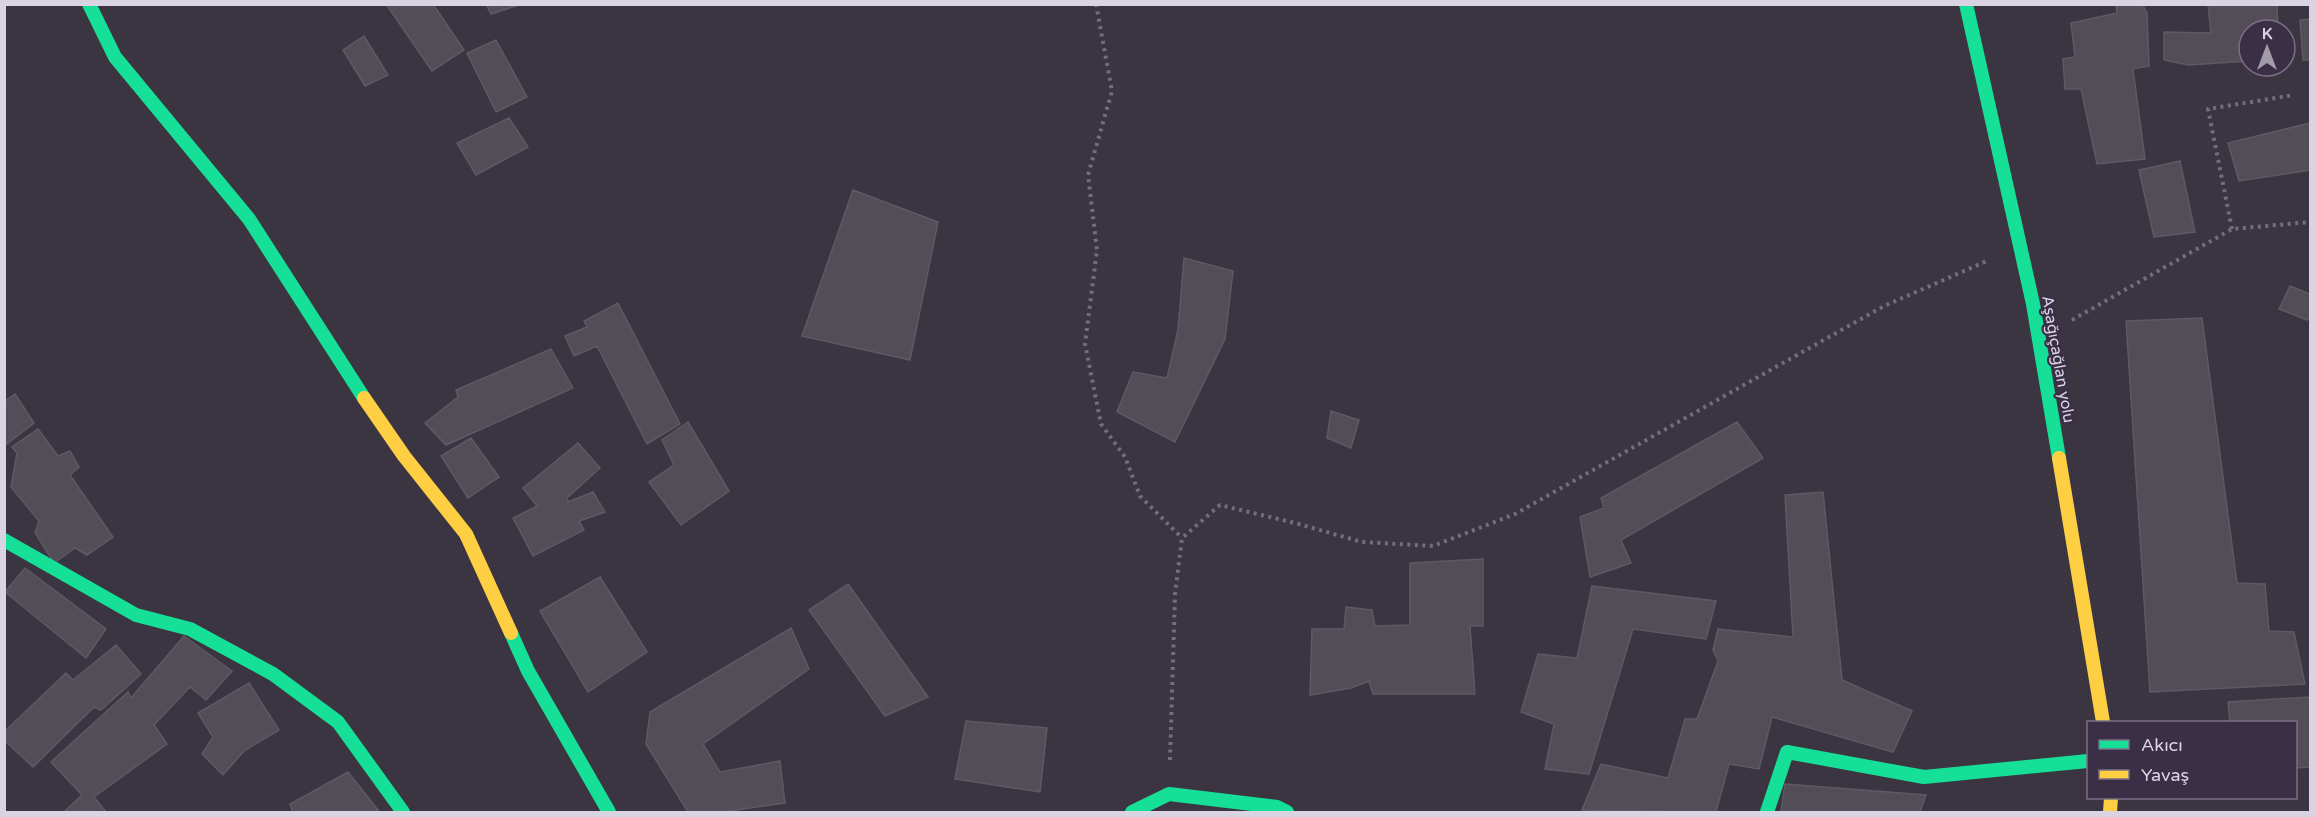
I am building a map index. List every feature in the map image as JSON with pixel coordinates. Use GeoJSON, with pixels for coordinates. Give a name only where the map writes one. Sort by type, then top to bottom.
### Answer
{"type":"FeatureCollection","features":[{"type":"Feature","properties":{"kind":"street"},"geometry":{"type":"LineString","coordinates":[[89,4],[115,57],[249,219],[330,347],[404,456],[466,534],[528,671],[609,813]]}},
{"type":"Feature","properties":{"kind":"street","name":"Aşağıçağlan yolu"},"geometry":{"type":"LineString","coordinates":[[1966,4],[2039,339],[2103,721]]}},
{"type":"Feature","properties":{"kind":"street"},"geometry":{"type":"LineString","coordinates":[[4,540],[136,615],[190,629],[273,674],[338,722],[403,813]]}},
{"type":"Feature","properties":{"kind":"street"},"geometry":{"type":"LineString","coordinates":[[1767,813],[1787,752],[1924,777],[2087,761]]}},
{"type":"Feature","properties":{"kind":"street"},"geometry":{"type":"LineString","coordinates":[[1132,813],[1169,794],[1277,807],[1287,813]]}},
{"type":"Feature","properties":{"kind":"path"},"geometry":{"type":"LineString","coordinates":[[1096,4],[1112,91],[1088,175],[1097,250],[1084,344],[1101,424],[1125,457],[1140,496],[1182,538]]}},
{"type":"Feature","properties":{"kind":"path"},"geometry":{"type":"LineString","coordinates":[[2232,230],[2208,109],[2294,95]]}},
{"type":"Feature","properties":{"kind":"path"},"geometry":{"type":"LineString","coordinates":[[2039,339],[2232,230],[2310,222]]}},
{"type":"Feature","properties":{"kind":"path"},"geometry":{"type":"LineString","coordinates":[[1169,794],[1175,594],[1182,538],[1220,505],[1362,542],[1433,546],[1515,514],[1884,306],[2020,246]]}},
{"type":"Feature","properties":{"kind":"building"},"geometry":{"type":"Polygon","coordinates":[[[386,4],[433,4],[464,50],[432,71],[386,4]]]}},
{"type":"Feature","properties":{"kind":"building"},"geometry":{"type":"Polygon","coordinates":[[[486,4],[522,4],[491,14],[486,4]]]}},
{"type":"Feature","properties":{"kind":"building"},"geometry":{"type":"Polygon","coordinates":[[[2116,4],[2142,4],[2147,13],[2149,66],[2133,69],[2145,159],[2097,164],[2081,89],[2065,89],[2063,59],[2075,57],[2071,23],[2117,13],[2116,4]]]}},
{"type":"Feature","properties":{"kind":"building"},"geometry":{"type":"Polygon","coordinates":[[[2208,4],[2277,4],[2278,18],[2237,18],[2237,62],[2188,65],[2164,60],[2164,32],[2211,33],[2208,4]]]}},
{"type":"Feature","properties":{"kind":"building"},"geometry":{"type":"Polygon","coordinates":[[[2310,19],[2310,60],[2303,60],[2300,20],[2310,19]]]}},
{"type":"Feature","properties":{"kind":"building"},"geometry":{"type":"Polygon","coordinates":[[[364,36],[388,75],[365,86],[343,50],[364,36]]]}},
{"type":"Feature","properties":{"kind":"building"},"geometry":{"type":"Polygon","coordinates":[[[496,40],[527,97],[496,112],[467,53],[496,40]]]}},
{"type":"Feature","properties":{"kind":"building"},"geometry":{"type":"Polygon","coordinates":[[[509,118],[528,147],[476,175],[457,143],[509,118]]]}},
{"type":"Feature","properties":{"kind":"building"},"geometry":{"type":"Polygon","coordinates":[[[2310,123],[2310,170],[2239,181],[2228,143],[2310,123]]]}},
{"type":"Feature","properties":{"kind":"building"},"geometry":{"type":"Polygon","coordinates":[[[2180,161],[2195,232],[2154,237],[2139,170],[2180,161]]]}},
{"type":"Feature","properties":{"kind":"building"},"geometry":{"type":"Polygon","coordinates":[[[853,190],[938,222],[910,360],[802,336],[853,190]]]}},
{"type":"Feature","properties":{"kind":"building"},"geometry":{"type":"Polygon","coordinates":[[[1184,258],[1233,271],[1225,339],[1175,442],[1117,412],[1133,372],[1167,378],[1178,330],[1184,258]]]}},
{"type":"Feature","properties":{"kind":"building"},"geometry":{"type":"Polygon","coordinates":[[[2290,286],[2310,294],[2310,317],[2307,320],[2279,309],[2290,286]]]}},
{"type":"Feature","properties":{"kind":"building"},"geometry":{"type":"Polygon","coordinates":[[[618,303],[680,424],[647,444],[597,346],[574,356],[565,336],[587,327],[584,321],[618,303]]]}},
{"type":"Feature","properties":{"kind":"building"},"geometry":{"type":"Polygon","coordinates":[[[2202,318],[2237,583],[2265,584],[2269,631],[2294,632],[2305,684],[2150,692],[2126,321],[2202,318]]]}},
{"type":"Feature","properties":{"kind":"building"},"geometry":{"type":"Polygon","coordinates":[[[551,349],[573,388],[446,445],[425,423],[458,397],[456,390],[551,349]]]}},
{"type":"Feature","properties":{"kind":"building"},"geometry":{"type":"Polygon","coordinates":[[[15,394],[34,423],[4,446],[4,402],[15,394]]]}},
{"type":"Feature","properties":{"kind":"building"},"geometry":{"type":"Polygon","coordinates":[[[1331,411],[1359,420],[1351,448],[1327,438],[1331,411]]]}},
{"type":"Feature","properties":{"kind":"building"},"geometry":{"type":"Polygon","coordinates":[[[688,422],[729,491],[681,525],[649,482],[674,465],[662,440],[688,422]]]}},
{"type":"Feature","properties":{"kind":"building"},"geometry":{"type":"Polygon","coordinates":[[[1737,422],[1763,458],[1621,540],[1631,563],[1590,577],[1580,517],[1604,508],[1601,498],[1737,422]]]}},
{"type":"Feature","properties":{"kind":"building"},"geometry":{"type":"Polygon","coordinates":[[[38,429],[58,456],[70,451],[79,467],[70,475],[113,537],[87,555],[75,548],[54,563],[35,533],[39,521],[11,487],[17,453],[12,447],[38,429]]]}},
{"type":"Feature","properties":{"kind":"building"},"geometry":{"type":"Polygon","coordinates":[[[471,438],[499,477],[468,498],[441,456],[471,438]]]}},
{"type":"Feature","properties":{"kind":"building"},"geometry":{"type":"Polygon","coordinates":[[[578,443],[600,468],[567,498],[568,502],[593,492],[605,512],[579,521],[584,530],[533,556],[513,518],[537,506],[523,488],[578,443]]]}},
{"type":"Feature","properties":{"kind":"building"},"geometry":{"type":"Polygon","coordinates":[[[1823,492],[1842,680],[1912,711],[1893,752],[1772,717],[1759,769],[1729,764],[1716,812],[1582,810],[1601,764],[1668,778],[1685,719],[1697,719],[1718,661],[1713,650],[1718,629],[1793,637],[1785,495],[1823,492]]]}},
{"type":"Feature","properties":{"kind":"building"},"geometry":{"type":"Polygon","coordinates":[[[1483,559],[1483,626],[1470,626],[1475,694],[1373,694],[1369,681],[1351,688],[1310,695],[1312,629],[1344,629],[1346,607],[1372,610],[1375,626],[1410,625],[1410,563],[1483,559]]]}},
{"type":"Feature","properties":{"kind":"building"},"geometry":{"type":"Polygon","coordinates":[[[25,568],[106,629],[86,658],[5,592],[25,568]]]}},
{"type":"Feature","properties":{"kind":"building"},"geometry":{"type":"Polygon","coordinates":[[[600,577],[647,652],[588,692],[540,611],[600,577]]]}},
{"type":"Feature","properties":{"kind":"building"},"geometry":{"type":"Polygon","coordinates":[[[848,584],[928,697],[885,716],[809,610],[848,584]]]}},
{"type":"Feature","properties":{"kind":"building"},"geometry":{"type":"Polygon","coordinates":[[[1592,586],[1716,601],[1706,639],[1633,629],[1589,774],[1545,769],[1554,724],[1521,712],[1538,654],[1577,658],[1592,586]]]}},
{"type":"Feature","properties":{"kind":"building"},"geometry":{"type":"Polygon","coordinates":[[[791,628],[809,669],[703,744],[720,772],[780,761],[785,803],[722,812],[688,812],[646,744],[650,712],[791,628]]]}},
{"type":"Feature","properties":{"kind":"building"},"geometry":{"type":"Polygon","coordinates":[[[184,636],[232,671],[206,700],[190,687],[154,725],[167,744],[94,797],[106,812],[64,812],[82,795],[51,762],[128,692],[131,698],[184,636]]]}},
{"type":"Feature","properties":{"kind":"building"},"geometry":{"type":"Polygon","coordinates":[[[116,645],[141,674],[101,710],[94,707],[33,767],[4,740],[4,732],[66,673],[73,680],[116,645]]]}},
{"type":"Feature","properties":{"kind":"building"},"geometry":{"type":"Polygon","coordinates":[[[249,683],[279,730],[244,751],[223,775],[202,754],[213,737],[198,713],[249,683]]]}},
{"type":"Feature","properties":{"kind":"building"},"geometry":{"type":"Polygon","coordinates":[[[2310,697],[2310,767],[2297,768],[2297,721],[2230,721],[2228,702],[2310,697]]]}},
{"type":"Feature","properties":{"kind":"building"},"geometry":{"type":"Polygon","coordinates":[[[966,721],[1047,728],[1040,792],[955,779],[966,721]]]}},
{"type":"Feature","properties":{"kind":"building"},"geometry":{"type":"Polygon","coordinates":[[[348,772],[378,810],[374,812],[293,812],[290,804],[348,772]]]}},
{"type":"Feature","properties":{"kind":"building"},"geometry":{"type":"Polygon","coordinates":[[[1785,784],[1926,795],[1920,812],[1781,812],[1785,784]]]}},
{"type":"Feature","properties":{"kind":"traffic: fast"},"geometry":{"type":"LineString","coordinates":[[89,4],[115,57],[249,219],[364,398]]}},
{"type":"Feature","properties":{"kind":"traffic: fast"},"geometry":{"type":"LineString","coordinates":[[1966,4],[2033,304],[2059,458]]}},
{"type":"Feature","properties":{"kind":"traffic: fast"},"geometry":{"type":"LineString","coordinates":[[4,540],[136,615],[190,629],[273,674],[338,722],[403,812]]}},
{"type":"Feature","properties":{"kind":"traffic: fast"},"geometry":{"type":"LineString","coordinates":[[511,633],[528,671],[609,812]]}},
{"type":"Feature","properties":{"kind":"traffic: fast"},"geometry":{"type":"LineString","coordinates":[[1767,812],[1787,752],[1924,777],[2087,761]]}},
{"type":"Feature","properties":{"kind":"traffic: fast"},"geometry":{"type":"LineString","coordinates":[[1132,812],[1169,794],[1277,807],[1287,812]]}},
{"type":"Feature","properties":{"kind":"traffic: slow"},"geometry":{"type":"LineString","coordinates":[[364,398],[404,456],[466,534],[511,633]]}},
{"type":"Feature","properties":{"kind":"traffic: slow"},"geometry":{"type":"LineString","coordinates":[[2059,458],[2103,721]]}},
{"type":"Feature","properties":{"kind":"traffic: slow"},"geometry":{"type":"LineString","coordinates":[[2110,812],[2111,799]]}}]}
